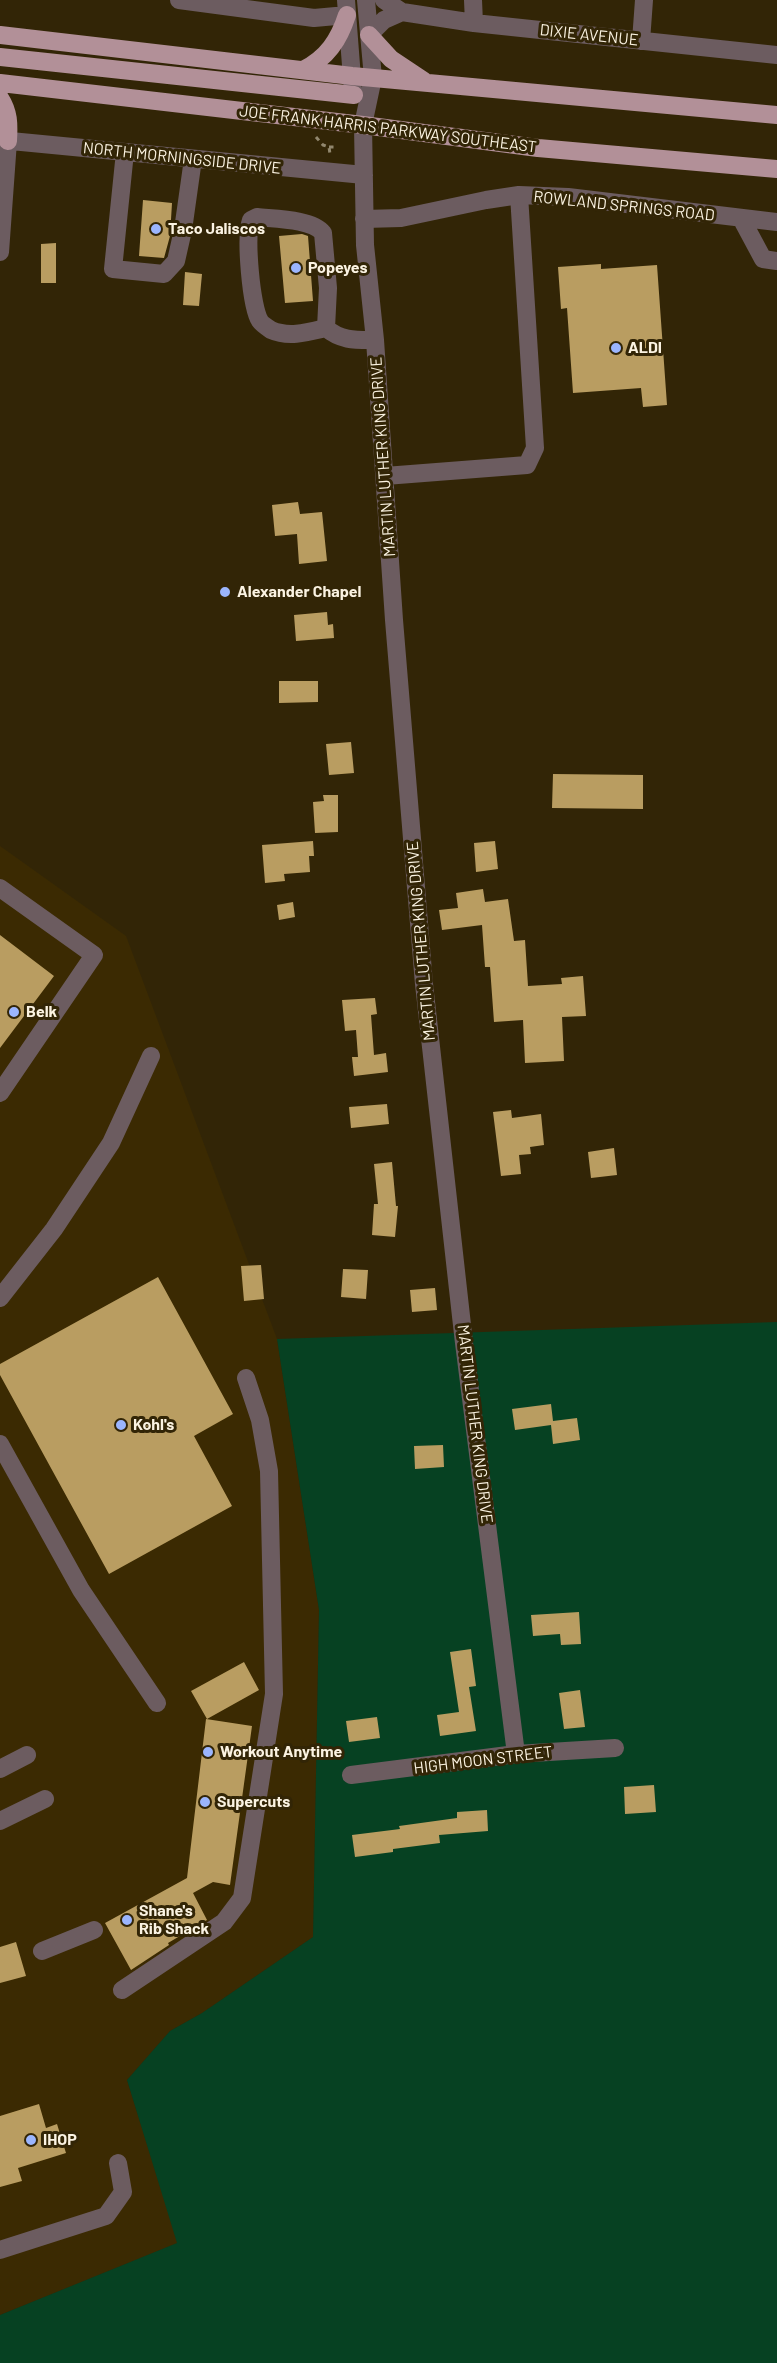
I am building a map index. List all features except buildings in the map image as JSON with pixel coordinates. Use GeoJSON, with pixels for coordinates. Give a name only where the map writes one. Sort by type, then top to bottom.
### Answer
{"type":"FeatureCollection","features":[{"type":"Feature","properties":{"kind":"main road"},"geometry":{"type":"LineString","coordinates":[[303,70],[315,64],[335,44],[342,31],[346,8]]}},
{"type":"Feature","properties":{"kind":"main road"},"geometry":{"type":"LineString","coordinates":[[0,35],[352,76],[777,115]]}},
{"type":"Feature","properties":{"kind":"main road"},"geometry":{"type":"LineString","coordinates":[[369,35],[391,59],[428,83]]}},
{"type":"Feature","properties":{"kind":"main road"},"geometry":{"type":"LineString","coordinates":[[0,57],[354,95]]}},
{"type":"Feature","properties":{"kind":"main road","name":"JOE FRANK HARRIS PARKWAY SOUTHEAST"},"geometry":{"type":"LineString","coordinates":[[0,83],[363,125],[538,148],[777,169]]}},
{"type":"Feature","properties":{"kind":"main road"},"geometry":{"type":"LineString","coordinates":[[0,98],[9,119],[4,140]]}},
{"type":"Feature","properties":{"kind":"street"},"geometry":{"type":"LineString","coordinates":[[179,0],[314,18],[346,8]]}},
{"type":"Feature","properties":{"kind":"street","name":"MARTIN LUTHER KING DRIVE"},"geometry":{"type":"LineString","coordinates":[[366,0],[373,78],[363,125],[364,219],[424,984],[466,1354],[516,1754]]}},
{"type":"Feature","properties":{"kind":"street","name":"DIXIE AVENUE"},"geometry":{"type":"LineString","coordinates":[[384,0],[402,12],[777,55]]}},
{"type":"Feature","properties":{"kind":"street"},"geometry":{"type":"LineString","coordinates":[[473,0],[474,22]]}},
{"type":"Feature","properties":{"kind":"street"},"geometry":{"type":"LineString","coordinates":[[641,41],[644,0]]}},
{"type":"Feature","properties":{"kind":"street","name":"MARTIN LUTHER KING DRIVE"},"geometry":{"type":"LineString","coordinates":[[346,8],[354,95],[363,125]]}},
{"type":"Feature","properties":{"kind":"street"},"geometry":{"type":"LineString","coordinates":[[369,35],[384,20],[402,12]]}},
{"type":"Feature","properties":{"kind":"street"},"geometry":{"type":"LineString","coordinates":[[0,252],[4,140]]}},
{"type":"Feature","properties":{"kind":"street","name":"NORTH MORNINGSIDE DRIVE"},"geometry":{"type":"LineString","coordinates":[[4,140],[364,175]]}},
{"type":"Feature","properties":{"kind":"street"},"geometry":{"type":"LineString","coordinates":[[125,152],[113,269],[164,274],[176,261],[183,230],[193,159]]}},
{"type":"Feature","properties":{"kind":"street"},"geometry":{"type":"LineString","coordinates":[[385,476],[527,465],[535,448],[519,195]]}},
{"type":"Feature","properties":{"kind":"street","name":"ROWLAND SPRINGS ROAD"},"geometry":{"type":"LineString","coordinates":[[364,219],[401,218],[519,195],[568,197],[777,222]]}},
{"type":"Feature","properties":{"kind":"street"},"geometry":{"type":"LineString","coordinates":[[327,328],[301,334],[280,333],[260,321],[247,252],[247,231],[250,220],[257,217],[318,227],[323,233],[328,288],[327,328],[333,334],[349,340],[375,340]]}},
{"type":"Feature","properties":{"kind":"street"},"geometry":{"type":"LineString","coordinates":[[741,218],[763,258],[777,261]]}},
{"type":"Feature","properties":{"kind":"street"},"geometry":{"type":"LineString","coordinates":[[0,888],[94,955],[0,1093]]}},
{"type":"Feature","properties":{"kind":"street"},"geometry":{"type":"LineString","coordinates":[[0,1298],[54,1229],[111,1143],[151,1056]]}},
{"type":"Feature","properties":{"kind":"street"},"geometry":{"type":"LineString","coordinates":[[122,1990],[224,1922],[242,1898],[274,1694],[269,1471],[260,1420],[246,1377]]}},
{"type":"Feature","properties":{"kind":"street"},"geometry":{"type":"LineString","coordinates":[[0,1444],[81,1590],[157,1703]]}},
{"type":"Feature","properties":{"kind":"street","name":"HIGH MOON STREET"},"geometry":{"type":"LineString","coordinates":[[351,1775],[516,1754],[615,1748]]}},
{"type":"Feature","properties":{"kind":"street"},"geometry":{"type":"LineString","coordinates":[[0,1769],[27,1755]]}},
{"type":"Feature","properties":{"kind":"street"},"geometry":{"type":"LineString","coordinates":[[0,1821],[45,1799]]}},
{"type":"Feature","properties":{"kind":"street"},"geometry":{"type":"LineString","coordinates":[[42,1951],[94,1930]]}},
{"type":"Feature","properties":{"kind":"street"},"geometry":{"type":"LineString","coordinates":[[0,2250],[106,2216],[123,2192],[117,2163]]}},
{"type":"Feature","properties":{"kind":"path"},"geometry":{"type":"LineString","coordinates":[[315,136],[318,141],[328,147],[336,147]]}},
{"type":"Feature","properties":{"kind":"path"},"geometry":{"type":"LineString","coordinates":[[328,147],[332,159]]}},
{"type":"Feature","properties":{"kind":"shaded area"},"geometry":{"type":"Polygon","coordinates":[[[0,846],[126,936],[277,1339],[319,1610],[313,1937],[202,2013],[170,2031],[127,2080],[178,2243],[0,2315],[0,846]]]}},
{"type":"Feature","properties":{"kind":"green space"},"geometry":{"type":"Polygon","coordinates":[[[777,1322],[777,2363],[0,2363],[0,2315],[177,2243],[127,2080],[170,2031],[202,2013],[313,1937],[319,1610],[277,1339],[777,1322]]]}},
{"type":"Feature","properties":{"kind":"place","name":"Taco Jaliscos"},"geometry":{"type":"Point","coordinates":[156,229]}},
{"type":"Feature","properties":{"kind":"place","name":"Popeyes"},"geometry":{"type":"Point","coordinates":[296,268]}},
{"type":"Feature","properties":{"kind":"place","name":"ALDI"},"geometry":{"type":"Point","coordinates":[616,348]}},
{"type":"Feature","properties":{"kind":"place","name":"Alexander Chapel"},"geometry":{"type":"Point","coordinates":[225,592]}},
{"type":"Feature","properties":{"kind":"place","name":"Belk"},"geometry":{"type":"Point","coordinates":[14,1012]}},
{"type":"Feature","properties":{"kind":"place","name":"Kohl's"},"geometry":{"type":"Point","coordinates":[121,1425]}},
{"type":"Feature","properties":{"kind":"place","name":"Workout Anytime"},"geometry":{"type":"Point","coordinates":[208,1752]}},
{"type":"Feature","properties":{"kind":"place","name":"Supercuts"},"geometry":{"type":"Point","coordinates":[205,1802]}},
{"type":"Feature","properties":{"kind":"place","name":"Shane's Rib Shack"},"geometry":{"type":"Point","coordinates":[127,1920]}},
{"type":"Feature","properties":{"kind":"place","name":"IHOP"},"geometry":{"type":"Point","coordinates":[31,2140]}}]}
